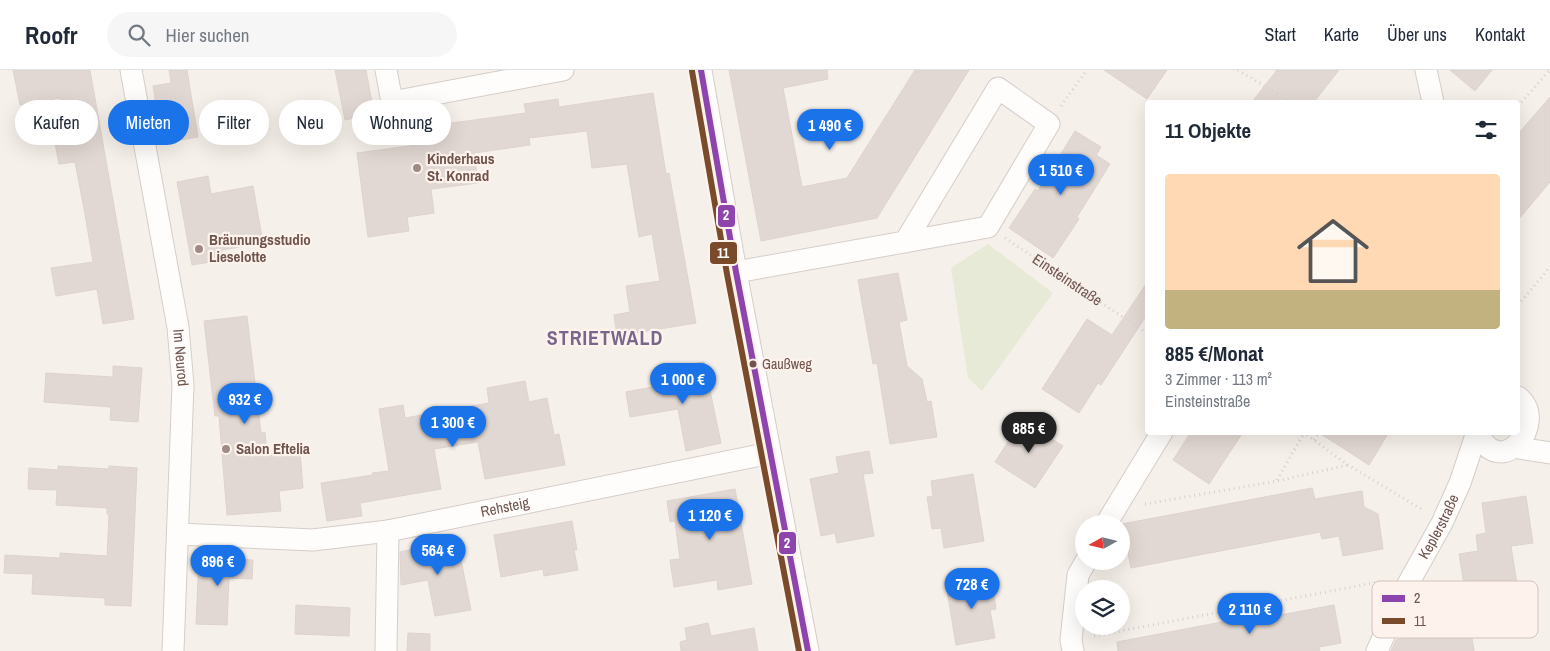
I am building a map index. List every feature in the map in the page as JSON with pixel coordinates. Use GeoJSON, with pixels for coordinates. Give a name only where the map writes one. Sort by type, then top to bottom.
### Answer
{"type":"FeatureCollection","features":[{"type":"Feature","properties":{"kind":"street","name":"Im Neurod"},"geometry":{"type":"LineString","coordinates":[[131,70],[178,326],[184,384],[173,651]]}},
{"type":"Feature","properties":{"kind":"street"},"geometry":{"type":"LineString","coordinates":[[386,70],[392,102],[519,74],[563,70]]}},
{"type":"Feature","properties":{"kind":"street"},"geometry":{"type":"LineString","coordinates":[[701,70],[736,272],[808,651]]}},
{"type":"Feature","properties":{"kind":"street"},"geometry":{"type":"LineString","coordinates":[[1426,70],[1434,100]]}},
{"type":"Feature","properties":{"kind":"street"},"geometry":{"type":"LineString","coordinates":[[736,272],[904,242],[988,227],[1049,124],[998,88],[904,242]]}},
{"type":"Feature","properties":{"kind":"street"},"geometry":{"type":"LineString","coordinates":[[1522,401],[1550,423]]}},
{"type":"Feature","properties":{"kind":"street"},"geometry":{"type":"LineString","coordinates":[[1519,448],[1531,437],[1533,429],[1532,412],[1522,401]]}},
{"type":"Feature","properties":{"kind":"street"},"geometry":{"type":"LineString","coordinates":[[1111,515],[1160,435]]}},
{"type":"Feature","properties":{"kind":"street","name":"Keplerstraße"},"geometry":{"type":"LineString","coordinates":[[1410,581],[1442,523],[1460,484],[1477,435]]}},
{"type":"Feature","properties":{"kind":"street","name":"Keplerstraße"},"geometry":{"type":"LineString","coordinates":[[1460,484],[1495,450],[1487,446],[1479,435]]}},
{"type":"Feature","properties":{"kind":"street"},"geometry":{"type":"LineString","coordinates":[[1495,450],[1503,452],[1519,448],[1550,453]]}},
{"type":"Feature","properties":{"kind":"street","name":"Rehsteig"},"geometry":{"type":"LineString","coordinates":[[178,534],[313,540],[388,531],[770,453]]}},
{"type":"Feature","properties":{"kind":"street"},"geometry":{"type":"LineString","coordinates":[[386,651],[388,531]]}},
{"type":"Feature","properties":{"kind":"street"},"geometry":{"type":"LineString","coordinates":[[1072,646],[1078,575],[1081,570]]}},
{"type":"Feature","properties":{"kind":"street","name":"Keplerstraße"},"geometry":{"type":"LineString","coordinates":[[1377,651],[1383,638]]}},
{"type":"Feature","properties":{"kind":"path"},"geometry":{"type":"LineString","coordinates":[[1049,124],[1087,70]]}},
{"type":"Feature","properties":{"kind":"path"},"geometry":{"type":"LineString","coordinates":[[1238,70],[1288,100]]}},
{"type":"Feature","properties":{"kind":"path"},"geometry":{"type":"LineString","coordinates":[[1520,104],[1550,70]]}},
{"type":"Feature","properties":{"kind":"path","name":"Einsteinstraße"},"geometry":{"type":"LineString","coordinates":[[988,227],[1145,332]]}},
{"type":"Feature","properties":{"kind":"path"},"geometry":{"type":"LineString","coordinates":[[1520,303],[1550,267]]}},
{"type":"Feature","properties":{"kind":"path"},"geometry":{"type":"LineString","coordinates":[[1277,481],[1302,435]]}},
{"type":"Feature","properties":{"kind":"path"},"geometry":{"type":"LineString","coordinates":[[1306,435],[1348,465],[1424,511]]}},
{"type":"Feature","properties":{"kind":"path"},"geometry":{"type":"LineString","coordinates":[[1314,440],[1317,435]]}},
{"type":"Feature","properties":{"kind":"path"},"geometry":{"type":"LineString","coordinates":[[1119,515],[1348,465]]}},
{"type":"Feature","properties":{"kind":"path"},"geometry":{"type":"LineString","coordinates":[[1379,581],[1384,580]]}},
{"type":"Feature","properties":{"kind":"path"},"geometry":{"type":"LineString","coordinates":[[1072,646],[1235,608],[1372,582]]}},
{"type":"Feature","properties":{"kind":"green space"},"geometry":{"type":"Polygon","coordinates":[[[988,244],[1053,293],[982,391],[968,378],[951,268],[988,244]]]}},
{"type":"Feature","properties":{"kind":"building"},"geometry":{"type":"Polygon","coordinates":[[[13,70],[90,70],[95,100],[60,100],[60,98],[19,100],[13,70]]]}},
{"type":"Feature","properties":{"kind":"building"},"geometry":{"type":"Polygon","coordinates":[[[169,70],[187,70],[198,137],[189,138],[189,100],[155,100],[153,86],[171,83],[169,70]]]}},
{"type":"Feature","properties":{"kind":"building"},"geometry":{"type":"Polygon","coordinates":[[[335,70],[366,70],[371,100],[352,100],[352,119],[345,120],[335,70]]]}},
{"type":"Feature","properties":{"kind":"building"},"geometry":{"type":"Polygon","coordinates":[[[729,70],[827,70],[828,79],[783,88],[802,187],[847,178],[915,70],[969,70],[877,218],[761,241],[729,70]]]}},
{"type":"Feature","properties":{"kind":"building"},"geometry":{"type":"Polygon","coordinates":[[[1104,70],[1167,70],[1147,99],[1104,70]]]}},
{"type":"Feature","properties":{"kind":"building"},"geometry":{"type":"Polygon","coordinates":[[[1277,70],[1339,70],[1316,100],[1254,100],[1277,70]]]}},
{"type":"Feature","properties":{"kind":"building"},"geometry":{"type":"Polygon","coordinates":[[[1450,70],[1492,70],[1475,91],[1450,70]]]}},
{"type":"Feature","properties":{"kind":"building"},"geometry":{"type":"Polygon","coordinates":[[[653,93],[666,174],[669,173],[696,323],[617,336],[614,315],[630,312],[626,286],[660,281],[652,234],[639,237],[627,164],[592,168],[587,131],[529,138],[530,145],[474,153],[478,183],[431,189],[434,213],[407,217],[409,231],[368,237],[357,153],[417,145],[451,145],[451,123],[526,113],[524,104],[558,99],[559,107],[653,93]]]}},
{"type":"Feature","properties":{"kind":"building"},"geometry":{"type":"Polygon","coordinates":[[[1550,97],[1550,182],[1520,218],[1520,132],[1550,97]]]}},
{"type":"Feature","properties":{"kind":"building"},"geometry":{"type":"Polygon","coordinates":[[[98,115],[134,319],[103,324],[97,289],[56,296],[51,268],[93,262],[75,162],[59,164],[55,145],[98,145],[98,115]]]}},
{"type":"Feature","properties":{"kind":"building"},"geometry":{"type":"Polygon","coordinates":[[[1075,131],[1101,147],[1096,155],[1110,164],[1077,217],[1079,219],[1053,258],[1009,228],[1035,189],[1038,191],[1075,131]]]}},
{"type":"Feature","properties":{"kind":"building"},"geometry":{"type":"Polygon","coordinates":[[[208,176],[211,194],[253,186],[263,243],[222,250],[223,260],[192,265],[177,182],[208,176]]]}},
{"type":"Feature","properties":{"kind":"building"},"geometry":{"type":"Polygon","coordinates":[[[898,273],[907,320],[899,322],[907,366],[922,379],[927,402],[931,401],[937,437],[890,444],[877,363],[873,364],[858,280],[898,273]]]}},
{"type":"Feature","properties":{"kind":"building"},"geometry":{"type":"Polygon","coordinates":[[[1145,286],[1145,318],[1101,385],[1098,383],[1079,413],[1042,389],[1087,319],[1112,335],[1145,286]]]}},
{"type":"Feature","properties":{"kind":"building"},"geometry":{"type":"Polygon","coordinates":[[[247,316],[261,433],[265,432],[267,456],[300,452],[303,488],[279,491],[281,511],[227,515],[219,416],[215,416],[204,321],[247,316]]]}},
{"type":"Feature","properties":{"kind":"building"},"geometry":{"type":"Polygon","coordinates":[[[704,362],[721,443],[686,451],[678,409],[630,417],[626,392],[679,382],[676,367],[704,362]]]}},
{"type":"Feature","properties":{"kind":"building"},"geometry":{"type":"Polygon","coordinates":[[[113,366],[142,368],[138,422],[110,420],[111,407],[44,402],[46,373],[113,377],[113,366]]]}},
{"type":"Feature","properties":{"kind":"building"},"geometry":{"type":"Polygon","coordinates":[[[525,381],[529,402],[547,398],[554,435],[559,434],[565,465],[485,479],[478,442],[434,449],[441,489],[360,503],[362,516],[327,521],[321,483],[389,471],[379,409],[403,405],[405,418],[489,403],[487,388],[525,381]]]}},
{"type":"Feature","properties":{"kind":"building"},"geometry":{"type":"Polygon","coordinates":[[[1022,420],[1063,446],[1035,488],[995,462],[1022,420]]]}},
{"type":"Feature","properties":{"kind":"building"},"geometry":{"type":"Polygon","coordinates":[[[1189,435],[1241,435],[1209,484],[1173,460],[1189,435]]]}},
{"type":"Feature","properties":{"kind":"building"},"geometry":{"type":"Polygon","coordinates":[[[1323,435],[1387,435],[1369,465],[1323,435]]]}},
{"type":"Feature","properties":{"kind":"building"},"geometry":{"type":"Polygon","coordinates":[[[869,451],[873,473],[863,474],[874,536],[837,543],[835,533],[821,536],[810,479],[839,473],[836,457],[869,451]]]}},
{"type":"Feature","properties":{"kind":"building"},"geometry":{"type":"Polygon","coordinates":[[[58,466],[109,469],[109,466],[137,468],[131,606],[105,605],[105,598],[32,594],[33,574],[4,573],[5,555],[60,558],[60,553],[107,556],[109,514],[107,514],[107,508],[56,505],[57,490],[28,489],[29,468],[58,470],[58,466]]]}},
{"type":"Feature","properties":{"kind":"building"},"geometry":{"type":"Polygon","coordinates":[[[973,474],[984,541],[944,548],[941,528],[932,529],[927,497],[933,496],[931,481],[973,474]]]}},
{"type":"Feature","properties":{"kind":"building"},"geometry":{"type":"Polygon","coordinates":[[[1312,488],[1315,499],[1362,491],[1364,507],[1378,514],[1383,549],[1343,556],[1339,536],[1322,539],[1320,532],[1131,568],[1130,522],[1312,488]]]}},
{"type":"Feature","properties":{"kind":"building"},"geometry":{"type":"Polygon","coordinates":[[[735,489],[752,584],[718,590],[717,580],[674,587],[670,560],[680,559],[675,521],[670,522],[667,501],[735,489]]]}},
{"type":"Feature","properties":{"kind":"building"},"geometry":{"type":"Polygon","coordinates":[[[1526,496],[1533,543],[1511,546],[1517,581],[1463,581],[1459,554],[1478,551],[1476,535],[1486,533],[1482,503],[1526,496]]]}},
{"type":"Feature","properties":{"kind":"building"},"geometry":{"type":"Polygon","coordinates":[[[572,521],[577,550],[574,550],[578,570],[544,576],[543,569],[501,577],[494,535],[572,521]]]}},
{"type":"Feature","properties":{"kind":"building"},"geometry":{"type":"Polygon","coordinates":[[[457,540],[471,610],[435,616],[428,580],[401,585],[400,552],[457,540]]]}},
{"type":"Feature","properties":{"kind":"building"},"geometry":{"type":"Polygon","coordinates":[[[199,557],[253,560],[252,579],[229,578],[227,625],[196,624],[199,557]]]}},
{"type":"Feature","properties":{"kind":"building"},"geometry":{"type":"Polygon","coordinates":[[[991,577],[996,609],[990,610],[995,638],[956,645],[946,584],[991,577]]]}},
{"type":"Feature","properties":{"kind":"building"},"geometry":{"type":"Polygon","coordinates":[[[296,605],[350,608],[349,636],[295,634],[296,605]]]}},
{"type":"Feature","properties":{"kind":"building"},"geometry":{"type":"Polygon","coordinates":[[[1334,605],[1341,643],[1319,647],[1320,651],[1118,651],[1117,642],[1274,612],[1275,616],[1334,605]]]}},
{"type":"Feature","properties":{"kind":"building"},"geometry":{"type":"Polygon","coordinates":[[[708,623],[711,636],[754,628],[758,651],[681,651],[680,642],[687,640],[685,628],[708,623]]]}},
{"type":"Feature","properties":{"kind":"building"},"geometry":{"type":"Polygon","coordinates":[[[408,633],[430,634],[430,651],[407,651],[408,633]]]}},
{"type":"Feature","properties":{"kind":"building"},"geometry":{"type":"Polygon","coordinates":[[[1408,638],[1472,638],[1474,651],[1391,651],[1396,640],[1408,638]]]}},
{"type":"Feature","properties":{"kind":"transit line","name":"2"},"geometry":{"type":"LineString","coordinates":[[701,70],[736,272],[808,651]]}},
{"type":"Feature","properties":{"kind":"transit line","name":"11"},"geometry":{"type":"LineString","coordinates":[[692,71],[727,274],[799,651]]}},
{"type":"Feature","properties":{"kind":"place","name":"Kinderhaus St. Konrad"},"geometry":{"type":"Point","coordinates":[417,168]}},
{"type":"Feature","properties":{"kind":"place","name":"Bräunungsstudio Lieselotte"},"geometry":{"type":"Point","coordinates":[199,249]}},
{"type":"Feature","properties":{"kind":"place","name":"Gaußweg"},"geometry":{"type":"Point","coordinates":[753,364]}},
{"type":"Feature","properties":{"kind":"place","name":"Salon Eftelia"},"geometry":{"type":"Point","coordinates":[226,449]}},
{"type":"Feature","properties":{"kind":"district","name":"STRIETWALD"},"geometry":{"type":"Point","coordinates":[605,338]}}]}
